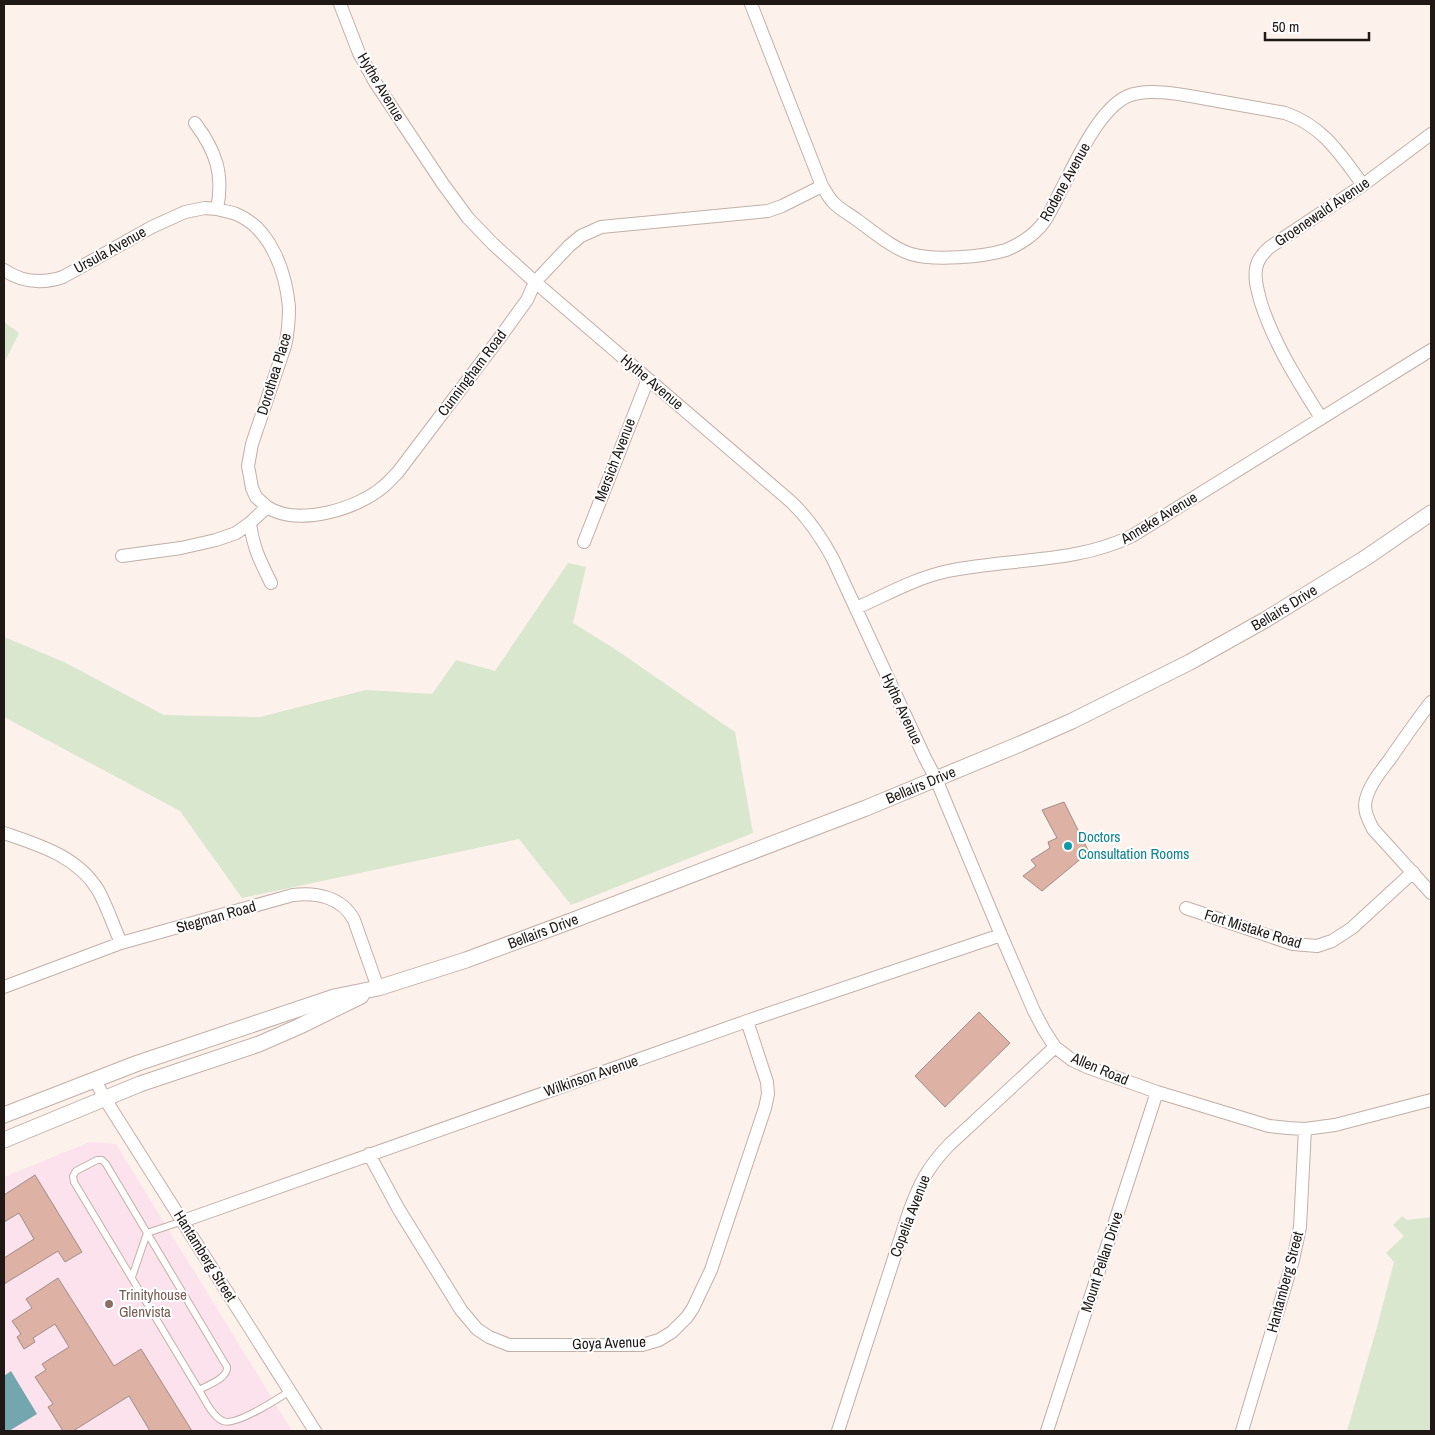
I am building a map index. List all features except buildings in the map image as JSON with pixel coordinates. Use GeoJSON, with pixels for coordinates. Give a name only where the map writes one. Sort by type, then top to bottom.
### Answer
{"type":"FeatureCollection","features":[{"type":"Feature","properties":{"kind":"street","name":"Hythe Avenue"},"geometry":{"type":"LineString","coordinates":[[340,4],[360,53],[375,82],[468,218],[535,282],[798,508],[820,536],[833,559],[936,779]]}},
{"type":"Feature","properties":{"kind":"street","name":"Rodene Avenue"},"geometry":{"type":"LineString","coordinates":[[751,4],[822,186],[834,203],[841,209],[894,245],[911,254],[928,257],[968,256],[1006,250],[1028,238],[1045,220],[1103,116],[1113,105],[1125,97],[1146,92],[1160,92],[1199,98],[1285,113],[1296,117],[1309,123],[1335,148],[1363,185]]}},
{"type":"Feature","properties":{"kind":"street"},"geometry":{"type":"LineString","coordinates":[[195,123],[207,138],[220,174],[220,195],[217,209]]}},
{"type":"Feature","properties":{"kind":"street","name":"Groenewald Avenue"},"geometry":{"type":"LineString","coordinates":[[1321,418],[1288,365],[1271,330],[1258,294],[1255,270],[1261,257],[1270,247],[1363,185],[1431,134]]}},
{"type":"Feature","properties":{"kind":"street","name":"Cunningham Road"},"geometry":{"type":"LineString","coordinates":[[267,507],[276,512],[297,516],[320,514],[343,508],[364,499],[383,487],[398,472],[501,336],[527,300],[535,282],[581,236],[601,227],[768,211],[822,186]]}},
{"type":"Feature","properties":{"kind":"street","name":"Ursula Avenue"},"geometry":{"type":"LineString","coordinates":[[4,270],[12,275],[31,281],[52,281],[63,277],[152,227],[185,212],[206,208],[217,209]]}},
{"type":"Feature","properties":{"kind":"street","name":"Dorothea Place"},"geometry":{"type":"LineString","coordinates":[[217,209],[236,214],[261,233],[274,253],[284,281],[289,308],[286,339],[252,444],[248,466],[252,488],[256,496],[267,507]]}},
{"type":"Feature","properties":{"kind":"street","name":"Anneke Avenue"},"geometry":{"type":"LineString","coordinates":[[856,608],[908,584],[946,571],[1063,557],[1090,551],[1132,536],[1431,350]]}},
{"type":"Feature","properties":{"kind":"street","name":"Mersich Avenue"},"geometry":{"type":"LineString","coordinates":[[584,542],[648,379]]}},
{"type":"Feature","properties":{"kind":"street"},"geometry":{"type":"LineString","coordinates":[[122,556],[181,548],[216,540],[236,533],[267,507]]}},
{"type":"Feature","properties":{"kind":"street","name":"Bellairs Drive"},"geometry":{"type":"LineString","coordinates":[[378,988],[466,960],[571,922],[866,808],[1072,721],[1190,662],[1265,620],[1359,562],[1431,513]]}},
{"type":"Feature","properties":{"kind":"street"},"geometry":{"type":"LineString","coordinates":[[250,523],[258,557],[271,583]]}},
{"type":"Feature","properties":{"kind":"street"},"geometry":{"type":"LineString","coordinates":[[1431,702],[1373,783],[1365,805],[1373,829],[1431,893]]}},
{"type":"Feature","properties":{"kind":"street","name":"Allen Road"},"geometry":{"type":"LineString","coordinates":[[936,779],[1000,935],[1034,1011],[1055,1047],[1072,1060],[1157,1092],[1269,1126],[1305,1129],[1335,1125],[1431,1100]]}},
{"type":"Feature","properties":{"kind":"street"},"geometry":{"type":"LineString","coordinates":[[4,832],[47,848],[64,857],[83,871],[97,889],[121,943]]}},
{"type":"Feature","properties":{"kind":"street","name":"Fort Mistake Road"},"geometry":{"type":"LineString","coordinates":[[1186,908],[1293,944],[1317,946],[1332,941],[1352,928],[1413,872]]}},
{"type":"Feature","properties":{"kind":"street","name":"Stegman Road"},"geometry":{"type":"LineString","coordinates":[[4,987],[121,943],[305,893],[315,894],[338,902],[347,908],[354,920],[378,988]]}},
{"type":"Feature","properties":{"kind":"street","name":"Wilkinson Avenue"},"geometry":{"type":"LineString","coordinates":[[183,1221],[747,1021],[1000,935]]}},
{"type":"Feature","properties":{"kind":"street"},"geometry":{"type":"LineString","coordinates":[[4,1115],[138,1063],[334,997],[378,988]]}},
{"type":"Feature","properties":{"kind":"street"},"geometry":{"type":"LineString","coordinates":[[4,1140],[140,1084],[259,1044],[378,988]]}},
{"type":"Feature","properties":{"kind":"street","name":"Goya Avenue"},"geometry":{"type":"LineString","coordinates":[[369,1154],[398,1208],[461,1310],[477,1329],[489,1338],[509,1344],[632,1345],[654,1342],[677,1328],[687,1317],[697,1300],[711,1270],[765,1108],[768,1094],[767,1082],[747,1021]]}},
{"type":"Feature","properties":{"kind":"street","name":"Copelia Avenue"},"geometry":{"type":"LineString","coordinates":[[838,1431],[909,1212],[921,1182],[934,1161],[949,1145],[1055,1047]]}},
{"type":"Feature","properties":{"kind":"street","name":"Hantamberg Street"},"geometry":{"type":"LineString","coordinates":[[95,1080],[105,1099],[315,1431]]}},
{"type":"Feature","properties":{"kind":"street","name":"Mount Pellan Drive"},"geometry":{"type":"LineString","coordinates":[[1047,1431],[1157,1092]]}},
{"type":"Feature","properties":{"kind":"street","name":"Hantamberg Street"},"geometry":{"type":"LineString","coordinates":[[1242,1431],[1293,1260],[1300,1226],[1305,1129]]}},
{"type":"Feature","properties":{"kind":"lane"},"geometry":{"type":"LineString","coordinates":[[199,1390],[224,1376],[228,1371],[228,1366],[106,1164],[102,1160],[97,1160],[76,1171],[73,1176],[74,1182],[199,1390],[217,1416],[224,1422],[232,1422],[290,1392]]}},
{"type":"Feature","properties":{"kind":"lane"},"geometry":{"type":"LineString","coordinates":[[148,1233],[183,1221]]}},
{"type":"Feature","properties":{"kind":"lane"},"geometry":{"type":"LineString","coordinates":[[132,1277],[148,1233]]}},
{"type":"Feature","properties":{"kind":"shaded area","name":"Trinityhouse Glenvista"},"geometry":{"type":"Polygon","coordinates":[[[90,1142],[116,1144],[292,1431],[4,1431],[4,1177],[90,1142]]]}},
{"type":"Feature","properties":{"kind":"green space"},"geometry":{"type":"Polygon","coordinates":[[[4,322],[19,333],[4,363],[4,322]]]}},
{"type":"Feature","properties":{"kind":"green space"},"geometry":{"type":"Polygon","coordinates":[[[568,563],[586,567],[573,623],[615,649],[735,732],[753,833],[571,905],[519,839],[242,898],[180,811],[4,717],[4,637],[64,662],[164,715],[260,717],[366,690],[432,694],[456,660],[495,671],[568,563]]]}},
{"type":"Feature","properties":{"kind":"green space"},"geometry":{"type":"Polygon","coordinates":[[[1402,1216],[1407,1220],[1431,1217],[1431,1431],[1347,1431],[1394,1262],[1386,1253],[1404,1236],[1393,1225],[1402,1216]]]}},
{"type":"Feature","properties":{"kind":"water"},"geometry":{"type":"Polygon","coordinates":[[[11,1371],[37,1414],[9,1431],[4,1431],[4,1376],[11,1371]]]}},
{"type":"Feature","properties":{"kind":"place","name":"Doctors Consultation Rooms"},"geometry":{"type":"Point","coordinates":[1068,846]}},
{"type":"Feature","properties":{"kind":"place","name":"Trinityhouse Glenvista"},"geometry":{"type":"Point","coordinates":[109,1304]}}]}
